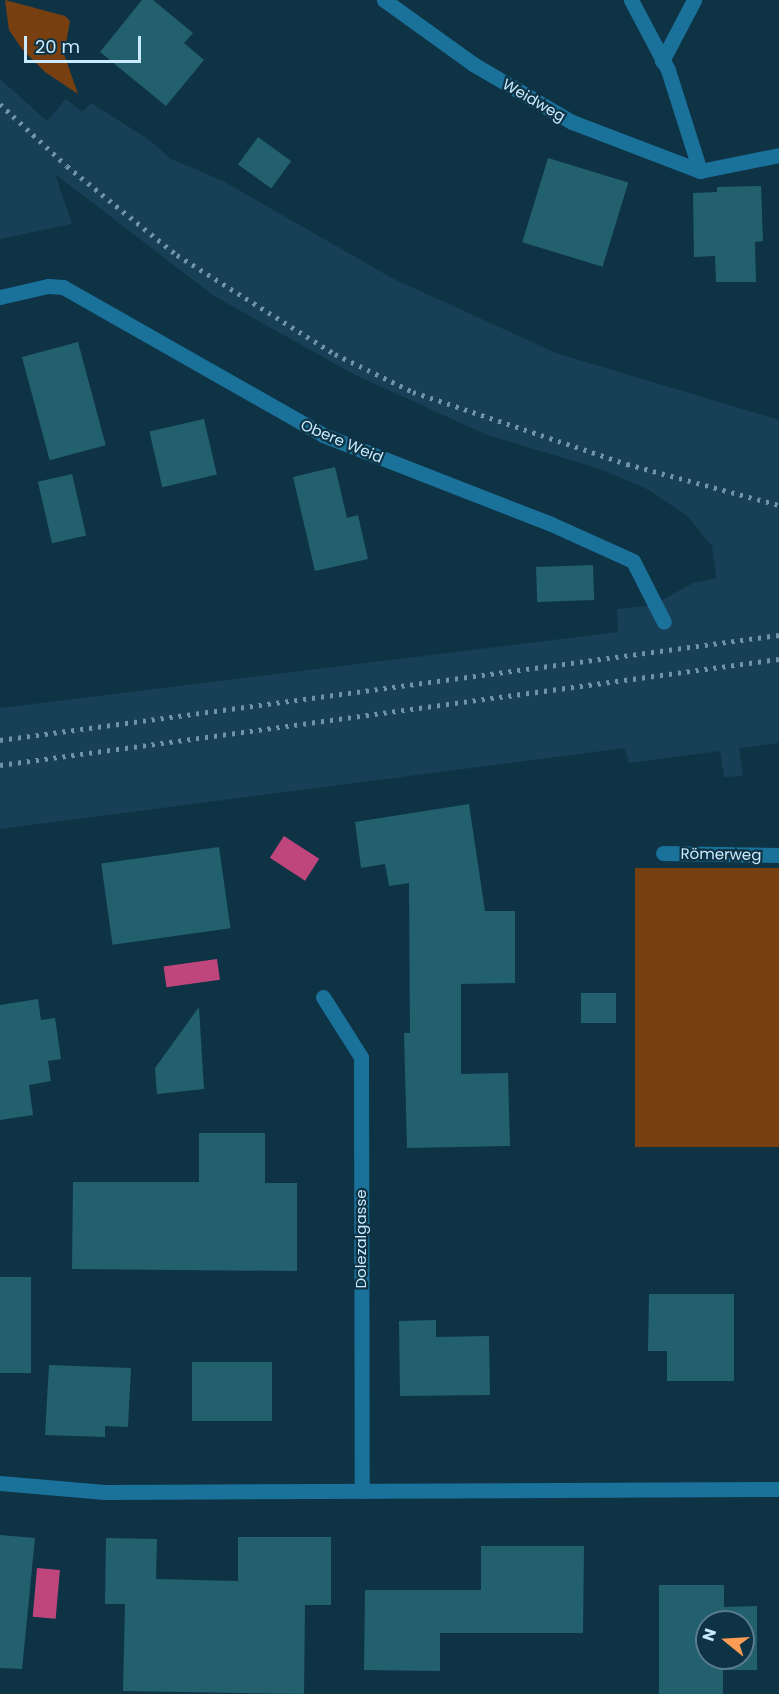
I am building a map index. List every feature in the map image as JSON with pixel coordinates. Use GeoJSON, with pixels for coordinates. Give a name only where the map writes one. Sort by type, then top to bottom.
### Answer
{"type":"FeatureCollection","features":[{"type":"Feature","properties":{"kind":"street","name":"Weidweg"},"geometry":{"type":"LineString","coordinates":[[384,0],[473,64],[572,122],[700,171]]}},
{"type":"Feature","properties":{"kind":"street"},"geometry":{"type":"LineString","coordinates":[[631,0],[662,60],[700,171],[779,155]]}},
{"type":"Feature","properties":{"kind":"street"},"geometry":{"type":"LineString","coordinates":[[662,60],[694,0]]}},
{"type":"Feature","properties":{"kind":"street","name":"Obere Weid"},"geometry":{"type":"LineString","coordinates":[[0,297],[48,286],[63,287],[322,435],[549,523],[633,561],[664,622]]}},
{"type":"Feature","properties":{"kind":"street","name":"Römerweg"},"geometry":{"type":"LineString","coordinates":[[663,853],[779,855]]}},
{"type":"Feature","properties":{"kind":"street","name":"Dolezalgasse"},"geometry":{"type":"LineString","coordinates":[[323,997],[361,1057],[362,1491]]}},
{"type":"Feature","properties":{"kind":"street"},"geometry":{"type":"LineString","coordinates":[[0,1483],[105,1492],[779,1489]]}},
{"type":"Feature","properties":{"kind":"shaded area"},"geometry":{"type":"Polygon","coordinates":[[[5,0],[65,16],[70,21],[64,54],[78,94],[45,72],[22,49],[9,30],[5,0]]]}},
{"type":"Feature","properties":{"kind":"shaded area"},"geometry":{"type":"Polygon","coordinates":[[[0,79],[47,121],[66,99],[82,112],[91,103],[148,139],[171,159],[223,181],[392,278],[556,353],[779,420],[779,743],[739,748],[743,776],[724,777],[720,751],[629,763],[625,748],[0,829],[0,708],[618,632],[617,609],[653,605],[693,583],[716,578],[712,546],[687,516],[649,490],[603,470],[487,435],[355,375],[214,296],[55,174],[72,224],[0,239],[0,79]]]}},
{"type":"Feature","properties":{"kind":"shaded area"},"geometry":{"type":"Polygon","coordinates":[[[284,836],[319,859],[305,881],[270,858],[284,836]]]}},
{"type":"Feature","properties":{"kind":"shaded area"},"geometry":{"type":"Polygon","coordinates":[[[635,868],[779,868],[779,1147],[635,1147],[635,868]]]}},
{"type":"Feature","properties":{"kind":"shaded area"},"geometry":{"type":"Polygon","coordinates":[[[217,959],[220,980],[166,987],[164,967],[217,959]]]}},
{"type":"Feature","properties":{"kind":"shaded area"},"geometry":{"type":"Polygon","coordinates":[[[37,1568],[60,1570],[56,1619],[33,1617],[37,1568]]]}},
{"type":"Feature","properties":{"kind":"building"},"geometry":{"type":"Polygon","coordinates":[[[142,0],[153,0],[193,33],[184,43],[204,60],[166,106],[100,52],[142,0]]]}},
{"type":"Feature","properties":{"kind":"building"},"geometry":{"type":"Polygon","coordinates":[[[258,137],[291,161],[271,189],[238,165],[258,137]]]}},
{"type":"Feature","properties":{"kind":"building"},"geometry":{"type":"Polygon","coordinates":[[[548,158],[628,183],[603,267],[522,242],[548,158]]]}},
{"type":"Feature","properties":{"kind":"building"},"geometry":{"type":"Polygon","coordinates":[[[761,186],[763,241],[755,242],[756,282],[716,282],[715,256],[694,257],[693,193],[717,192],[717,187],[761,186]]]}},
{"type":"Feature","properties":{"kind":"building"},"geometry":{"type":"Polygon","coordinates":[[[78,342],[106,445],[50,460],[22,357],[78,342]]]}},
{"type":"Feature","properties":{"kind":"building"},"geometry":{"type":"Polygon","coordinates":[[[204,419],[217,475],[162,487],[149,432],[204,419]]]}},
{"type":"Feature","properties":{"kind":"building"},"geometry":{"type":"Polygon","coordinates":[[[335,467],[347,518],[358,515],[368,559],[315,571],[293,477],[335,467]]]}},
{"type":"Feature","properties":{"kind":"building"},"geometry":{"type":"Polygon","coordinates":[[[72,474],[86,535],[52,543],[38,482],[72,474]]]}},
{"type":"Feature","properties":{"kind":"building"},"geometry":{"type":"Polygon","coordinates":[[[593,565],[594,600],[537,602],[536,567],[593,565]]]}},
{"type":"Feature","properties":{"kind":"building"},"geometry":{"type":"Polygon","coordinates":[[[469,804],[485,911],[515,911],[515,983],[461,984],[461,1074],[508,1073],[510,1146],[407,1148],[404,1033],[410,1033],[409,883],[389,886],[385,864],[361,868],[355,822],[469,804]]]}},
{"type":"Feature","properties":{"kind":"building"},"geometry":{"type":"Polygon","coordinates":[[[219,847],[230,928],[113,945],[101,864],[219,847]]]}},
{"type":"Feature","properties":{"kind":"building"},"geometry":{"type":"Polygon","coordinates":[[[581,993],[616,993],[616,1023],[581,1023],[581,993]]]}},
{"type":"Feature","properties":{"kind":"building"},"geometry":{"type":"Polygon","coordinates":[[[38,999],[41,1020],[55,1018],[61,1059],[48,1061],[51,1081],[29,1085],[33,1115],[0,1120],[0,1005],[38,999]]]}},
{"type":"Feature","properties":{"kind":"building"},"geometry":{"type":"Polygon","coordinates":[[[199,1007],[204,1089],[157,1094],[155,1068],[199,1007]]]}},
{"type":"Feature","properties":{"kind":"building"},"geometry":{"type":"Polygon","coordinates":[[[199,1133],[265,1133],[265,1183],[297,1183],[297,1271],[72,1269],[73,1182],[199,1182],[199,1133]]]}},
{"type":"Feature","properties":{"kind":"building"},"geometry":{"type":"Polygon","coordinates":[[[0,1277],[31,1277],[31,1373],[0,1373],[0,1277]]]}},
{"type":"Feature","properties":{"kind":"building"},"geometry":{"type":"Polygon","coordinates":[[[649,1294],[734,1294],[734,1381],[667,1381],[667,1351],[648,1351],[649,1294]]]}},
{"type":"Feature","properties":{"kind":"building"},"geometry":{"type":"Polygon","coordinates":[[[436,1320],[436,1337],[489,1336],[490,1395],[400,1396],[399,1321],[436,1320]]]}},
{"type":"Feature","properties":{"kind":"building"},"geometry":{"type":"Polygon","coordinates":[[[192,1362],[272,1362],[272,1421],[192,1421],[192,1362]]]}},
{"type":"Feature","properties":{"kind":"building"},"geometry":{"type":"Polygon","coordinates":[[[49,1365],[131,1368],[128,1427],[105,1426],[105,1437],[45,1435],[49,1365]]]}},
{"type":"Feature","properties":{"kind":"building"},"geometry":{"type":"Polygon","coordinates":[[[0,1535],[35,1538],[22,1669],[0,1668],[0,1535]]]}},
{"type":"Feature","properties":{"kind":"building"},"geometry":{"type":"Polygon","coordinates":[[[238,1537],[331,1537],[331,1605],[305,1605],[304,1694],[123,1691],[125,1604],[105,1604],[106,1538],[157,1539],[156,1579],[238,1581],[238,1537]]]}},
{"type":"Feature","properties":{"kind":"building"},"geometry":{"type":"Polygon","coordinates":[[[481,1546],[584,1546],[583,1633],[440,1633],[440,1671],[364,1670],[365,1590],[481,1590],[481,1546]]]}},
{"type":"Feature","properties":{"kind":"building"},"geometry":{"type":"Polygon","coordinates":[[[659,1585],[724,1585],[724,1607],[757,1606],[757,1670],[755,1670],[755,1610],[695,1610],[695,1670],[723,1670],[723,1694],[659,1694],[659,1585]]]}},
{"type":"Feature","properties":{"kind":"railway"},"geometry":{"type":"LineString","coordinates":[[0,104],[67,166],[177,255],[335,354],[413,392],[627,464],[779,505]]}},
{"type":"Feature","properties":{"kind":"railway"},"geometry":{"type":"LineString","coordinates":[[0,740],[779,635]]}},
{"type":"Feature","properties":{"kind":"railway"},"geometry":{"type":"LineString","coordinates":[[0,765],[779,659]]}}]}
